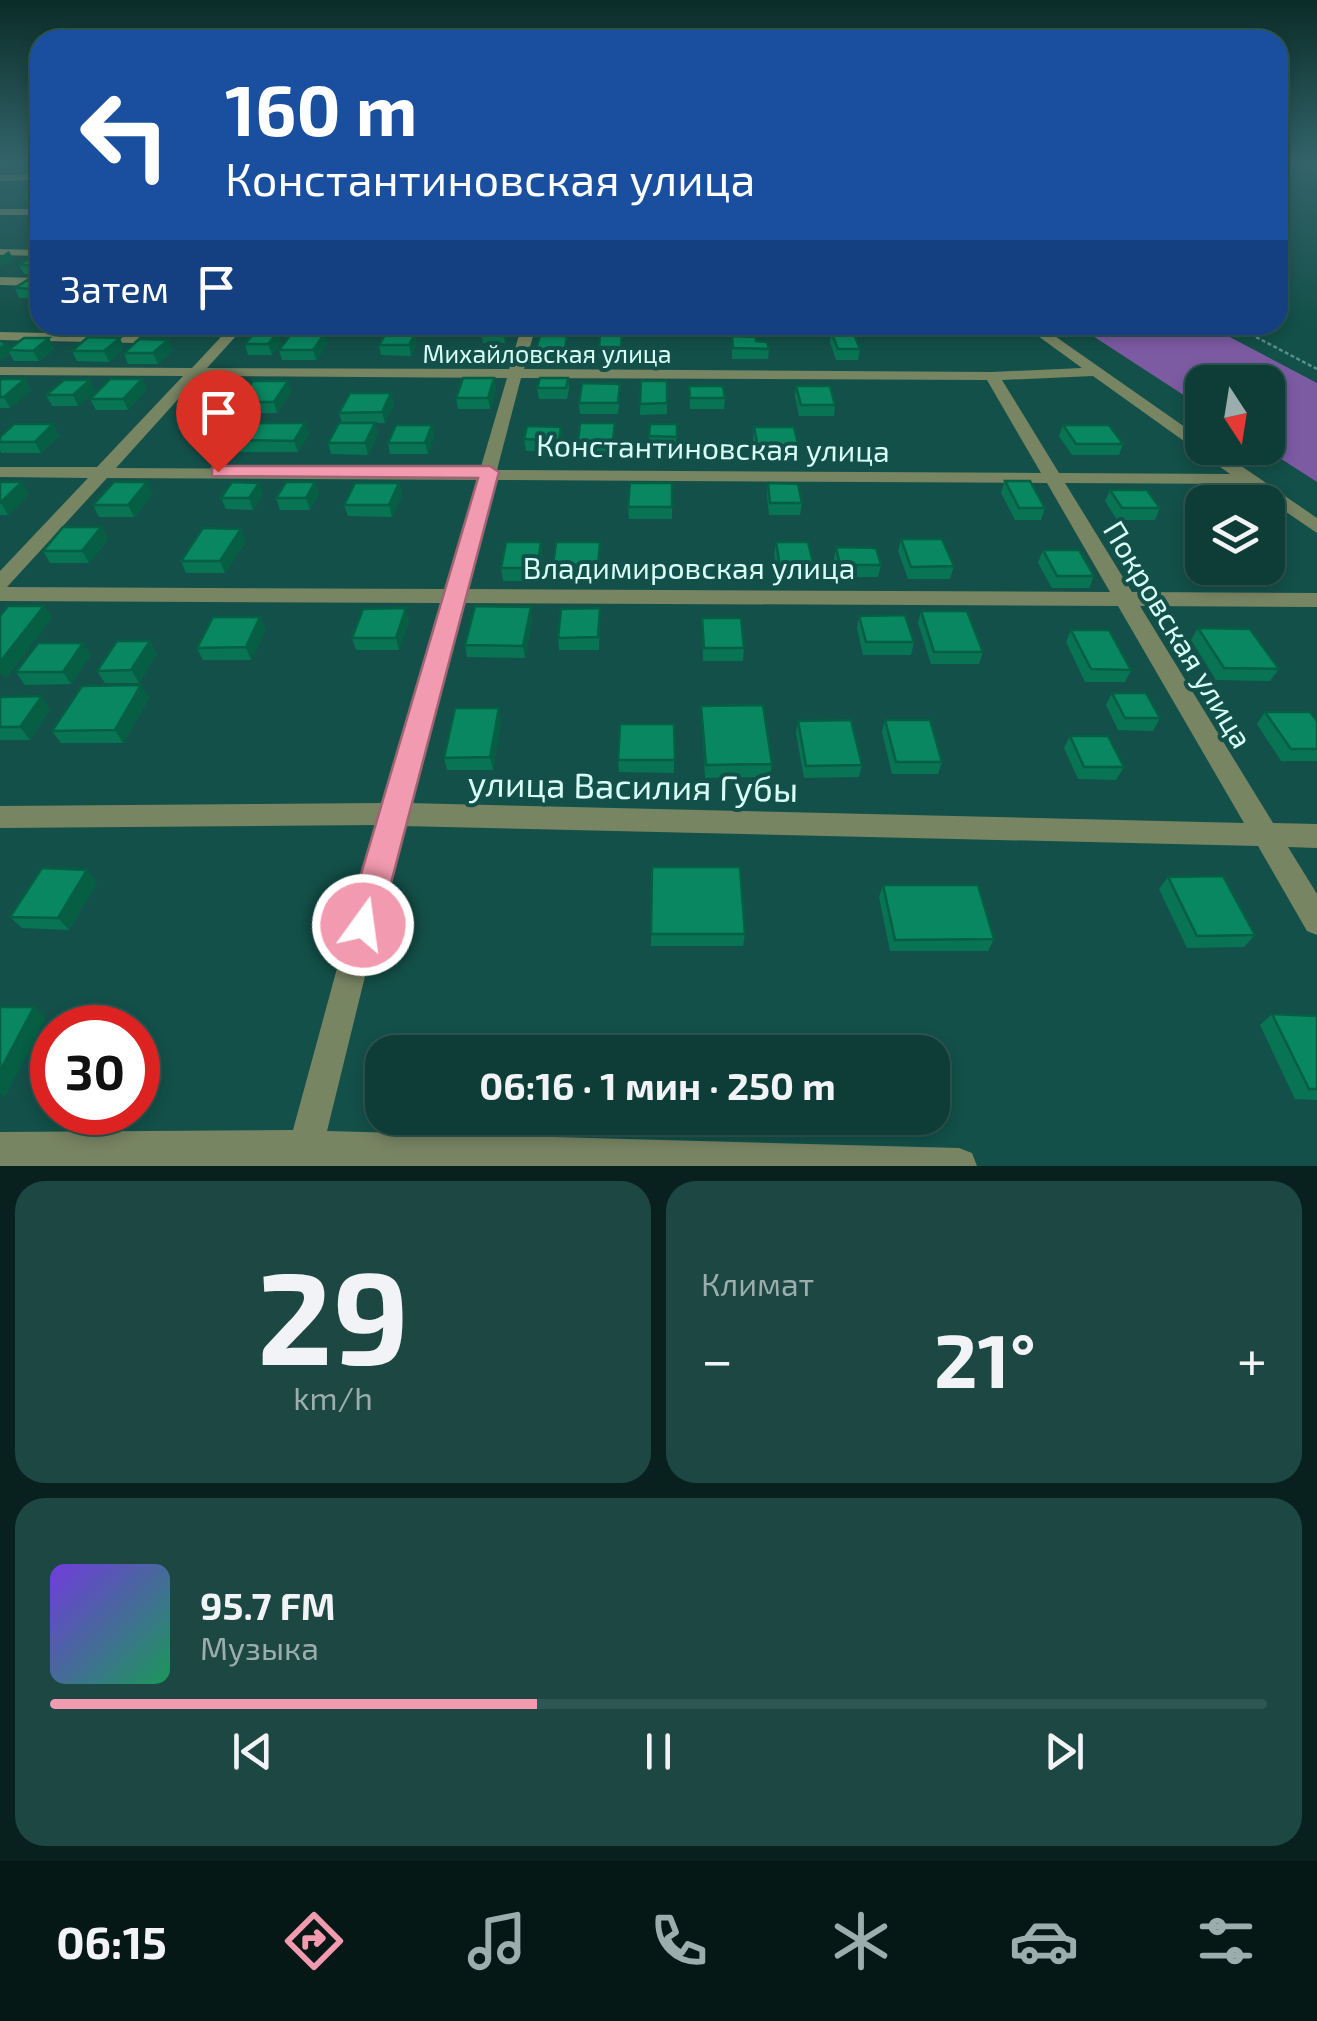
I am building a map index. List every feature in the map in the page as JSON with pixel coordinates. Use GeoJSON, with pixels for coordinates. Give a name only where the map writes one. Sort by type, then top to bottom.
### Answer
{"type":"FeatureCollection","features":[{"type":"Feature","properties":{"kind":"street"},"geometry":{"type":"LineString","coordinates":[[0,252],[30,253]]}},
{"type":"Feature","properties":{"kind":"street"},"geometry":{"type":"LineString","coordinates":[[0,281],[30,282]]}},
{"type":"Feature","properties":{"kind":"street"},"geometry":{"type":"LineString","coordinates":[[0,583],[230,335]]}},
{"type":"Feature","properties":{"kind":"street"},"geometry":{"type":"LineString","coordinates":[[303,1157],[392,814],[526,335]]}},
{"type":"Feature","properties":{"kind":"street"},"geometry":{"type":"LineString","coordinates":[[1043,335],[1317,527]]}},
{"type":"Feature","properties":{"kind":"street"},"geometry":{"type":"LineString","coordinates":[[0,336],[135,339]]}},
{"type":"Feature","properties":{"kind":"street","name":"Михайловская улица"},"geometry":{"type":"LineString","coordinates":[[0,371],[515,376],[992,376],[1093,372]]}},
{"type":"Feature","properties":{"kind":"street","name":"Покровская улица"},"geometry":{"type":"LineString","coordinates":[[992,376],[1317,921]]}},
{"type":"Feature","properties":{"kind":"street","name":"Константиновская улица"},"geometry":{"type":"LineString","coordinates":[[0,472],[1246,479]]}},
{"type":"Feature","properties":{"kind":"street","name":"Владимировская улица"},"geometry":{"type":"LineString","coordinates":[[0,594],[1317,600]]}},
{"type":"Feature","properties":{"kind":"street","name":"улица Василия Губы"},"geometry":{"type":"LineString","coordinates":[[0,818],[392,814],[1317,836]]}},
{"type":"Feature","properties":{"kind":"street"},"geometry":{"type":"LineString","coordinates":[[0,1150],[960,1166]]}},
{"type":"Feature","properties":{"kind":"path"},"geometry":{"type":"LineString","coordinates":[[1252,335],[1317,369]]}},
{"type":"Feature","properties":{"kind":"shaded area"},"geometry":{"type":"Polygon","coordinates":[[[1091,335],[1226,335],[1283,365],[1185,365],[1185,396],[1091,335]]]}},
{"type":"Feature","properties":{"kind":"shaded area"},"geometry":{"type":"Polygon","coordinates":[[[1285,366],[1317,383],[1317,482],[1285,461],[1285,366]]]}},
{"type":"Feature","properties":{"kind":"building"},"geometry":{"type":"Polygon","coordinates":[[[29,279],[30,279],[30,289],[15,288],[29,279]]]}},
{"type":"Feature","properties":{"kind":"building"},"geometry":{"type":"Polygon","coordinates":[[[252,335],[276,335],[268,344],[245,344],[252,335]]]}},
{"type":"Feature","properties":{"kind":"building"},"geometry":{"type":"Polygon","coordinates":[[[290,335],[324,335],[313,350],[279,350],[290,335]]]}},
{"type":"Feature","properties":{"kind":"building"},"geometry":{"type":"Polygon","coordinates":[[[385,335],[414,335],[409,345],[379,345],[385,335]]]}},
{"type":"Feature","properties":{"kind":"building"},"geometry":{"type":"Polygon","coordinates":[[[600,335],[622,335],[621,347],[599,347],[600,335]]]}},
{"type":"Feature","properties":{"kind":"building"},"geometry":{"type":"Polygon","coordinates":[[[832,335],[854,335],[860,349],[838,349],[832,335]]]}},
{"type":"Feature","properties":{"kind":"building"},"geometry":{"type":"Polygon","coordinates":[[[540,336],[567,336],[565,350],[536,349],[540,336]]]}},
{"type":"Feature","properties":{"kind":"building"},"geometry":{"type":"Polygon","coordinates":[[[732,336],[756,337],[756,341],[767,342],[769,349],[733,348],[732,336]]]}},
{"type":"Feature","properties":{"kind":"building"},"geometry":{"type":"Polygon","coordinates":[[[88,337],[120,338],[104,351],[72,351],[88,337]]]}},
{"type":"Feature","properties":{"kind":"building"},"geometry":{"type":"Polygon","coordinates":[[[24,338],[49,338],[33,351],[8,350],[24,338]]]}},
{"type":"Feature","properties":{"kind":"building"},"geometry":{"type":"Polygon","coordinates":[[[139,339],[168,340],[153,353],[124,353],[139,339]]]}},
{"type":"Feature","properties":{"kind":"building"},"geometry":{"type":"Polygon","coordinates":[[[463,378],[494,378],[488,398],[456,398],[463,378]]]}},
{"type":"Feature","properties":{"kind":"building"},"geometry":{"type":"Polygon","coordinates":[[[540,378],[568,378],[566,388],[537,388],[540,378]]]}},
{"type":"Feature","properties":{"kind":"building"},"geometry":{"type":"Polygon","coordinates":[[[2,379],[25,379],[0,397],[2,379]]]}},
{"type":"Feature","properties":{"kind":"building"},"geometry":{"type":"Polygon","coordinates":[[[110,379],[142,379],[123,399],[90,399],[110,379]]]}},
{"type":"Feature","properties":{"kind":"building"},"geometry":{"type":"Polygon","coordinates":[[[64,380],[90,380],[73,395],[46,395],[64,380]]]}},
{"type":"Feature","properties":{"kind":"building"},"geometry":{"type":"Polygon","coordinates":[[[253,381],[288,381],[274,402],[238,402],[253,381]]]}},
{"type":"Feature","properties":{"kind":"building"},"geometry":{"type":"Polygon","coordinates":[[[641,381],[667,381],[667,403],[640,404],[641,381]]]}},
{"type":"Feature","properties":{"kind":"building"},"geometry":{"type":"Polygon","coordinates":[[[582,383],[620,384],[618,403],[579,403],[582,383]]]}},
{"type":"Feature","properties":{"kind":"building"},"geometry":{"type":"Polygon","coordinates":[[[689,386],[723,386],[725,398],[690,398],[689,386]]]}},
{"type":"Feature","properties":{"kind":"building"},"geometry":{"type":"Polygon","coordinates":[[[796,386],[830,386],[835,405],[801,405],[796,386]]]}},
{"type":"Feature","properties":{"kind":"building"},"geometry":{"type":"Polygon","coordinates":[[[350,393],[391,393],[382,412],[339,413],[350,393]]]}},
{"type":"Feature","properties":{"kind":"building"},"geometry":{"type":"Polygon","coordinates":[[[198,395],[227,395],[212,416],[182,416],[198,395]]]}},
{"type":"Feature","properties":{"kind":"building"},"geometry":{"type":"Polygon","coordinates":[[[249,423],[305,423],[294,441],[236,440],[249,423]]]}},
{"type":"Feature","properties":{"kind":"building"},"geometry":{"type":"Polygon","coordinates":[[[339,423],[375,423],[365,443],[328,443],[339,423]]]}},
{"type":"Feature","properties":{"kind":"building"},"geometry":{"type":"Polygon","coordinates":[[[580,423],[615,423],[613,441],[578,441],[580,423]]]}},
{"type":"Feature","properties":{"kind":"building"},"geometry":{"type":"Polygon","coordinates":[[[14,424],[53,424],[35,442],[0,442],[0,437],[14,424]]]}},
{"type":"Feature","properties":{"kind":"building"},"geometry":{"type":"Polygon","coordinates":[[[650,424],[677,424],[677,437],[649,436],[650,424]]]}},
{"type":"Feature","properties":{"kind":"building"},"geometry":{"type":"Polygon","coordinates":[[[396,425],[432,425],[425,443],[388,443],[396,425]]]}},
{"type":"Feature","properties":{"kind":"building"},"geometry":{"type":"Polygon","coordinates":[[[1063,425],[1109,425],[1123,444],[1076,444],[1063,425]]]}},
{"type":"Feature","properties":{"kind":"building"},"geometry":{"type":"Polygon","coordinates":[[[527,426],[561,427],[559,440],[524,439],[527,426]]]}},
{"type":"Feature","properties":{"kind":"building"},"geometry":{"type":"Polygon","coordinates":[[[754,427],[794,427],[799,448],[758,448],[754,427]]]}},
{"type":"Feature","properties":{"kind":"building"},"geometry":{"type":"Polygon","coordinates":[[[1005,481],[1030,481],[1045,508],[1019,508],[1005,481]]]}},
{"type":"Feature","properties":{"kind":"building"},"geometry":{"type":"Polygon","coordinates":[[[0,482],[22,482],[0,503],[0,482]]]}},
{"type":"Feature","properties":{"kind":"building"},"geometry":{"type":"Polygon","coordinates":[[[114,482],[147,482],[128,505],[93,505],[114,482]]]}},
{"type":"Feature","properties":{"kind":"building"},"geometry":{"type":"Polygon","coordinates":[[[232,482],[259,483],[249,498],[221,498],[232,482]]]}},
{"type":"Feature","properties":{"kind":"building"},"geometry":{"type":"Polygon","coordinates":[[[286,482],[315,482],[306,498],[276,498],[286,482]]]}},
{"type":"Feature","properties":{"kind":"building"},"geometry":{"type":"Polygon","coordinates":[[[355,483],[399,483],[389,505],[344,505],[355,483]]]}},
{"type":"Feature","properties":{"kind":"building"},"geometry":{"type":"Polygon","coordinates":[[[630,483],[672,483],[672,507],[628,507],[630,483]]]}},
{"type":"Feature","properties":{"kind":"building"},"geometry":{"type":"Polygon","coordinates":[[[768,483],[798,484],[802,503],[770,503],[768,483]]]}},
{"type":"Feature","properties":{"kind":"building"},"geometry":{"type":"Polygon","coordinates":[[[1110,490],[1147,490],[1160,508],[1122,508],[1110,490]]]}},
{"type":"Feature","properties":{"kind":"building"},"geometry":{"type":"Polygon","coordinates":[[[63,527],[101,527],[82,551],[43,551],[63,527]]]}},
{"type":"Feature","properties":{"kind":"building"},"geometry":{"type":"Polygon","coordinates":[[[203,528],[241,529],[220,561],[181,561],[203,528]]]}},
{"type":"Feature","properties":{"kind":"building"},"geometry":{"type":"Polygon","coordinates":[[[901,539],[942,539],[954,566],[911,567],[901,539]]]}},
{"type":"Feature","properties":{"kind":"building"},"geometry":{"type":"Polygon","coordinates":[[[506,542],[541,542],[537,568],[501,568],[506,542]]]}},
{"type":"Feature","properties":{"kind":"building"},"geometry":{"type":"Polygon","coordinates":[[[556,542],[600,542],[598,565],[553,565],[556,542]]]}},
{"type":"Feature","properties":{"kind":"building"},"geometry":{"type":"Polygon","coordinates":[[[776,542],[808,542],[814,567],[780,567],[776,542]]]}},
{"type":"Feature","properties":{"kind":"building"},"geometry":{"type":"Polygon","coordinates":[[[836,547],[876,548],[881,565],[840,565],[836,547]]]}},
{"type":"Feature","properties":{"kind":"building"},"geometry":{"type":"Polygon","coordinates":[[[1043,550],[1079,550],[1094,576],[1057,576],[1043,550]]]}},
{"type":"Feature","properties":{"kind":"building"},"geometry":{"type":"Polygon","coordinates":[[[8,606],[44,606],[0,662],[0,616],[8,606]]]}},
{"type":"Feature","properties":{"kind":"building"},"geometry":{"type":"Polygon","coordinates":[[[475,606],[531,607],[523,646],[465,645],[475,606]]]}},
{"type":"Feature","properties":{"kind":"building"},"geometry":{"type":"Polygon","coordinates":[[[406,608],[396,638],[352,638],[363,609],[406,608]]]}},
{"type":"Feature","properties":{"kind":"building"},"geometry":{"type":"Polygon","coordinates":[[[600,608],[598,637],[558,638],[561,609],[600,608]]]}},
{"type":"Feature","properties":{"kind":"building"},"geometry":{"type":"Polygon","coordinates":[[[921,611],[967,611],[983,652],[934,652],[921,611]]]}},
{"type":"Feature","properties":{"kind":"building"},"geometry":{"type":"Polygon","coordinates":[[[905,615],[914,642],[866,642],[859,616],[905,615]]]}},
{"type":"Feature","properties":{"kind":"building"},"geometry":{"type":"Polygon","coordinates":[[[213,617],[260,617],[246,647],[197,648],[213,617]]]}},
{"type":"Feature","properties":{"kind":"building"},"geometry":{"type":"Polygon","coordinates":[[[702,618],[741,618],[744,648],[704,648],[702,618]]]}},
{"type":"Feature","properties":{"kind":"building"},"geometry":{"type":"Polygon","coordinates":[[[1198,628],[1250,629],[1279,669],[1224,668],[1198,628]]]}},
{"type":"Feature","properties":{"kind":"building"},"geometry":{"type":"Polygon","coordinates":[[[1071,630],[1109,630],[1131,670],[1091,669],[1071,630]]]}},
{"type":"Feature","properties":{"kind":"building"},"geometry":{"type":"Polygon","coordinates":[[[117,641],[150,641],[131,670],[97,671],[117,641]]]}},
{"type":"Feature","properties":{"kind":"building"},"geometry":{"type":"Polygon","coordinates":[[[38,643],[83,643],[63,672],[16,672],[38,643]]]}},
{"type":"Feature","properties":{"kind":"building"},"geometry":{"type":"Polygon","coordinates":[[[141,685],[115,730],[52,731],[82,686],[141,685]]]}},
{"type":"Feature","properties":{"kind":"building"},"geometry":{"type":"Polygon","coordinates":[[[1112,693],[1146,693],[1160,718],[1125,718],[1112,693]]]}},
{"type":"Feature","properties":{"kind":"building"},"geometry":{"type":"Polygon","coordinates":[[[42,696],[20,727],[0,727],[0,697],[42,696]]]}},
{"type":"Feature","properties":{"kind":"building"},"geometry":{"type":"Polygon","coordinates":[[[763,705],[772,764],[706,765],[701,706],[763,705]]]}},
{"type":"Feature","properties":{"kind":"building"},"geometry":{"type":"Polygon","coordinates":[[[455,708],[499,708],[490,757],[444,758],[455,708]]]}},
{"type":"Feature","properties":{"kind":"building"},"geometry":{"type":"Polygon","coordinates":[[[1265,712],[1310,712],[1317,721],[1317,749],[1291,749],[1265,712]]]}},
{"type":"Feature","properties":{"kind":"building"},"geometry":{"type":"Polygon","coordinates":[[[851,720],[862,765],[806,766],[798,721],[851,720]]]}},
{"type":"Feature","properties":{"kind":"building"},"geometry":{"type":"Polygon","coordinates":[[[885,720],[930,720],[942,762],[896,762],[885,720]]]}},
{"type":"Feature","properties":{"kind":"building"},"geometry":{"type":"Polygon","coordinates":[[[620,724],[674,724],[675,760],[618,760],[620,724]]]}},
{"type":"Feature","properties":{"kind":"building"},"geometry":{"type":"Polygon","coordinates":[[[1070,736],[1108,736],[1124,767],[1084,767],[1070,736]]]}},
{"type":"Feature","properties":{"kind":"building"},"geometry":{"type":"Polygon","coordinates":[[[652,867],[740,867],[745,934],[651,934],[652,867]]]}},
{"type":"Feature","properties":{"kind":"building"},"geometry":{"type":"Polygon","coordinates":[[[42,868],[87,870],[58,918],[10,917],[42,868]]]}},
{"type":"Feature","properties":{"kind":"building"},"geometry":{"type":"Polygon","coordinates":[[[1223,876],[1255,935],[1197,936],[1168,877],[1223,876]]]}},
{"type":"Feature","properties":{"kind":"building"},"geometry":{"type":"Polygon","coordinates":[[[883,885],[978,885],[994,939],[895,940],[883,885]]]}},
{"type":"Feature","properties":{"kind":"building"},"geometry":{"type":"Polygon","coordinates":[[[0,1007],[30,1007],[30,1015],[0,1071],[0,1007]]]}},
{"type":"Feature","properties":{"kind":"building"},"geometry":{"type":"Polygon","coordinates":[[[1272,1014],[1317,1016],[1317,1089],[1309,1089],[1272,1014]]]}},
{"type":"Feature","properties":{"kind":"route"},"geometry":{"type":"LineString","coordinates":[[218,472],[490,472],[363,925]]}}]}
